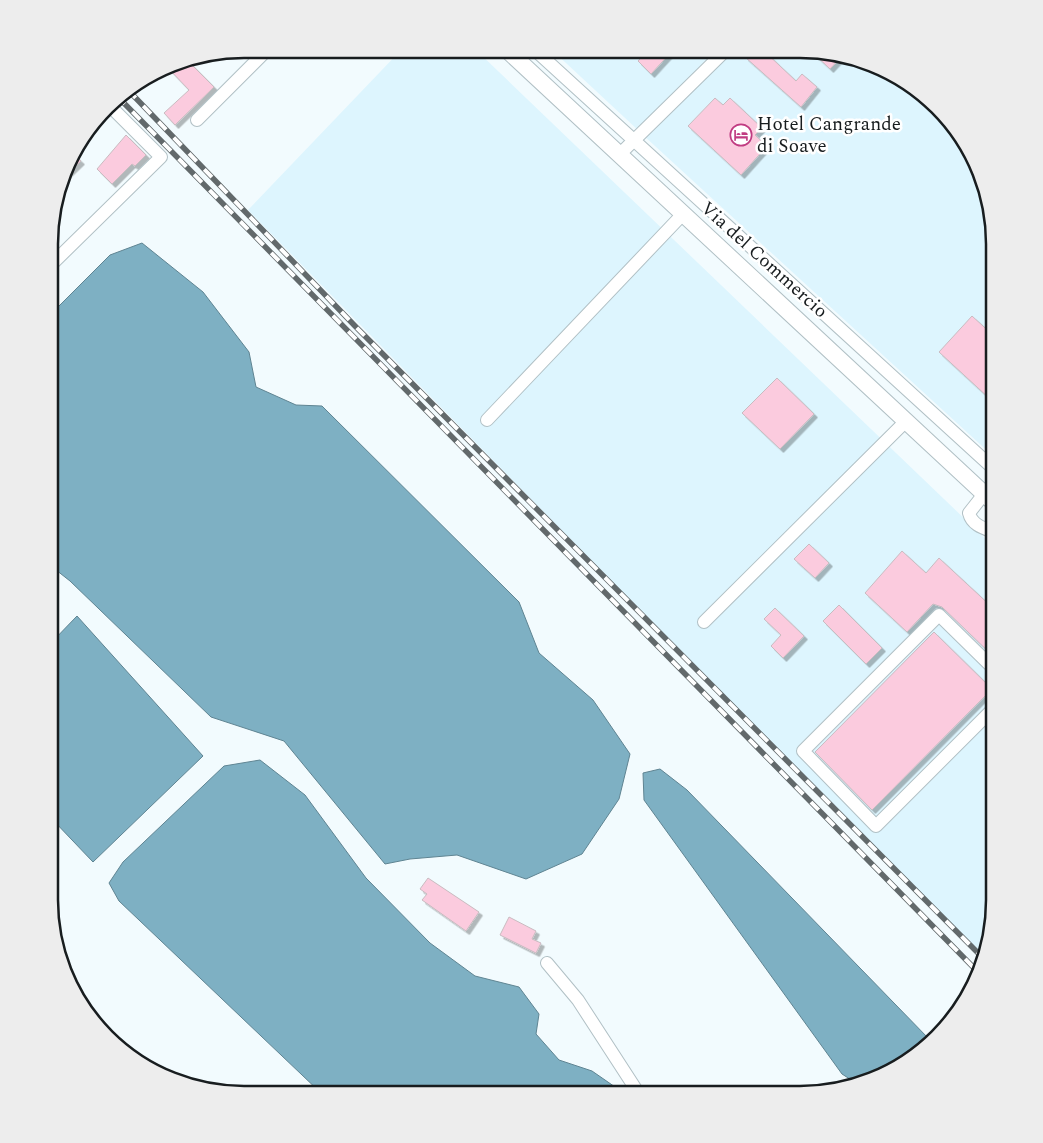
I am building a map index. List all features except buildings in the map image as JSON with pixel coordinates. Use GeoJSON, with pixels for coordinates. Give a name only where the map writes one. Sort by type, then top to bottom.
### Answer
{"type":"FeatureCollection","features":[{"type":"Feature","properties":{"kind":"main road"},"geometry":{"type":"LineString","coordinates":[[515,58],[986,495]]}},
{"type":"Feature","properties":{"kind":"street"},"geometry":{"type":"LineString","coordinates":[[197,120],[259,58]]}},
{"type":"Feature","properties":{"kind":"street","name":"Via del Commercio"},"geometry":{"type":"LineString","coordinates":[[544,58],[986,462]]}},
{"type":"Feature","properties":{"kind":"street"},"geometry":{"type":"LineString","coordinates":[[619,155],[718,58]]}},
{"type":"Feature","properties":{"kind":"street"},"geometry":{"type":"LineString","coordinates":[[58,258],[161,157],[114,110]]}},
{"type":"Feature","properties":{"kind":"street"},"geometry":{"type":"LineString","coordinates":[[487,420],[682,214]]}},
{"type":"Feature","properties":{"kind":"street"},"geometry":{"type":"LineString","coordinates":[[704,622],[905,422]]}},
{"type":"Feature","properties":{"kind":"street"},"geometry":{"type":"LineString","coordinates":[[986,500],[969,513],[978,526],[986,529]]}},
{"type":"Feature","properties":{"kind":"street"},"geometry":{"type":"LineString","coordinates":[[986,662],[939,615],[803,751],[876,826],[986,716]]}},
{"type":"Feature","properties":{"kind":"street"},"geometry":{"type":"LineString","coordinates":[[547,963],[578,1000],[634,1086]]}},
{"type":"Feature","properties":{"kind":"shaded area"},"geometry":{"type":"Polygon","coordinates":[[[393,58],[484,58],[986,539],[986,900],[984,924],[977,955],[248,210],[393,58]]]}},
{"type":"Feature","properties":{"kind":"shaded area"},"geometry":{"type":"Polygon","coordinates":[[[561,58],[707,58],[639,131],[561,58]]]}},
{"type":"Feature","properties":{"kind":"shaded area"},"geometry":{"type":"Polygon","coordinates":[[[725,58],[812,58],[860,67],[893,82],[931,112],[961,150],[976,183],[984,219],[986,243],[986,450],[643,135],[725,58]]]}},
{"type":"Feature","properties":{"kind":"water"},"geometry":{"type":"Polygon","coordinates":[[[142,243],[203,292],[249,352],[256,387],[296,405],[322,406],[519,602],[539,653],[593,700],[630,754],[619,799],[582,854],[526,879],[457,855],[410,859],[385,864],[284,741],[211,717],[58,572],[58,307],[110,255],[142,243]]]}},
{"type":"Feature","properties":{"kind":"water"},"geometry":{"type":"Polygon","coordinates":[[[77,616],[203,756],[93,862],[58,825],[58,636],[77,616]]]}},
{"type":"Feature","properties":{"kind":"water"},"geometry":{"type":"Polygon","coordinates":[[[260,760],[305,795],[366,878],[430,943],[475,976],[519,987],[539,1014],[536,1034],[559,1060],[592,1071],[614,1086],[314,1086],[119,901],[109,883],[123,862],[224,766],[260,760]]]}},
{"type":"Feature","properties":{"kind":"water"},"geometry":{"type":"Polygon","coordinates":[[[660,769],[687,790],[926,1036],[893,1061],[860,1076],[849,1079],[842,1074],[644,800],[643,773],[660,769]]]}},
{"type":"Feature","properties":{"kind":"railway"},"geometry":{"type":"LineString","coordinates":[[132,94],[355,326],[978,953]]}},
{"type":"Feature","properties":{"kind":"railway"},"geometry":{"type":"LineString","coordinates":[[123,102],[973,967]]}},
{"type":"Feature","properties":{"kind":"place","name":"Hotel Cangrande di Soave"},"geometry":{"type":"Point","coordinates":[741,135]}}]}
